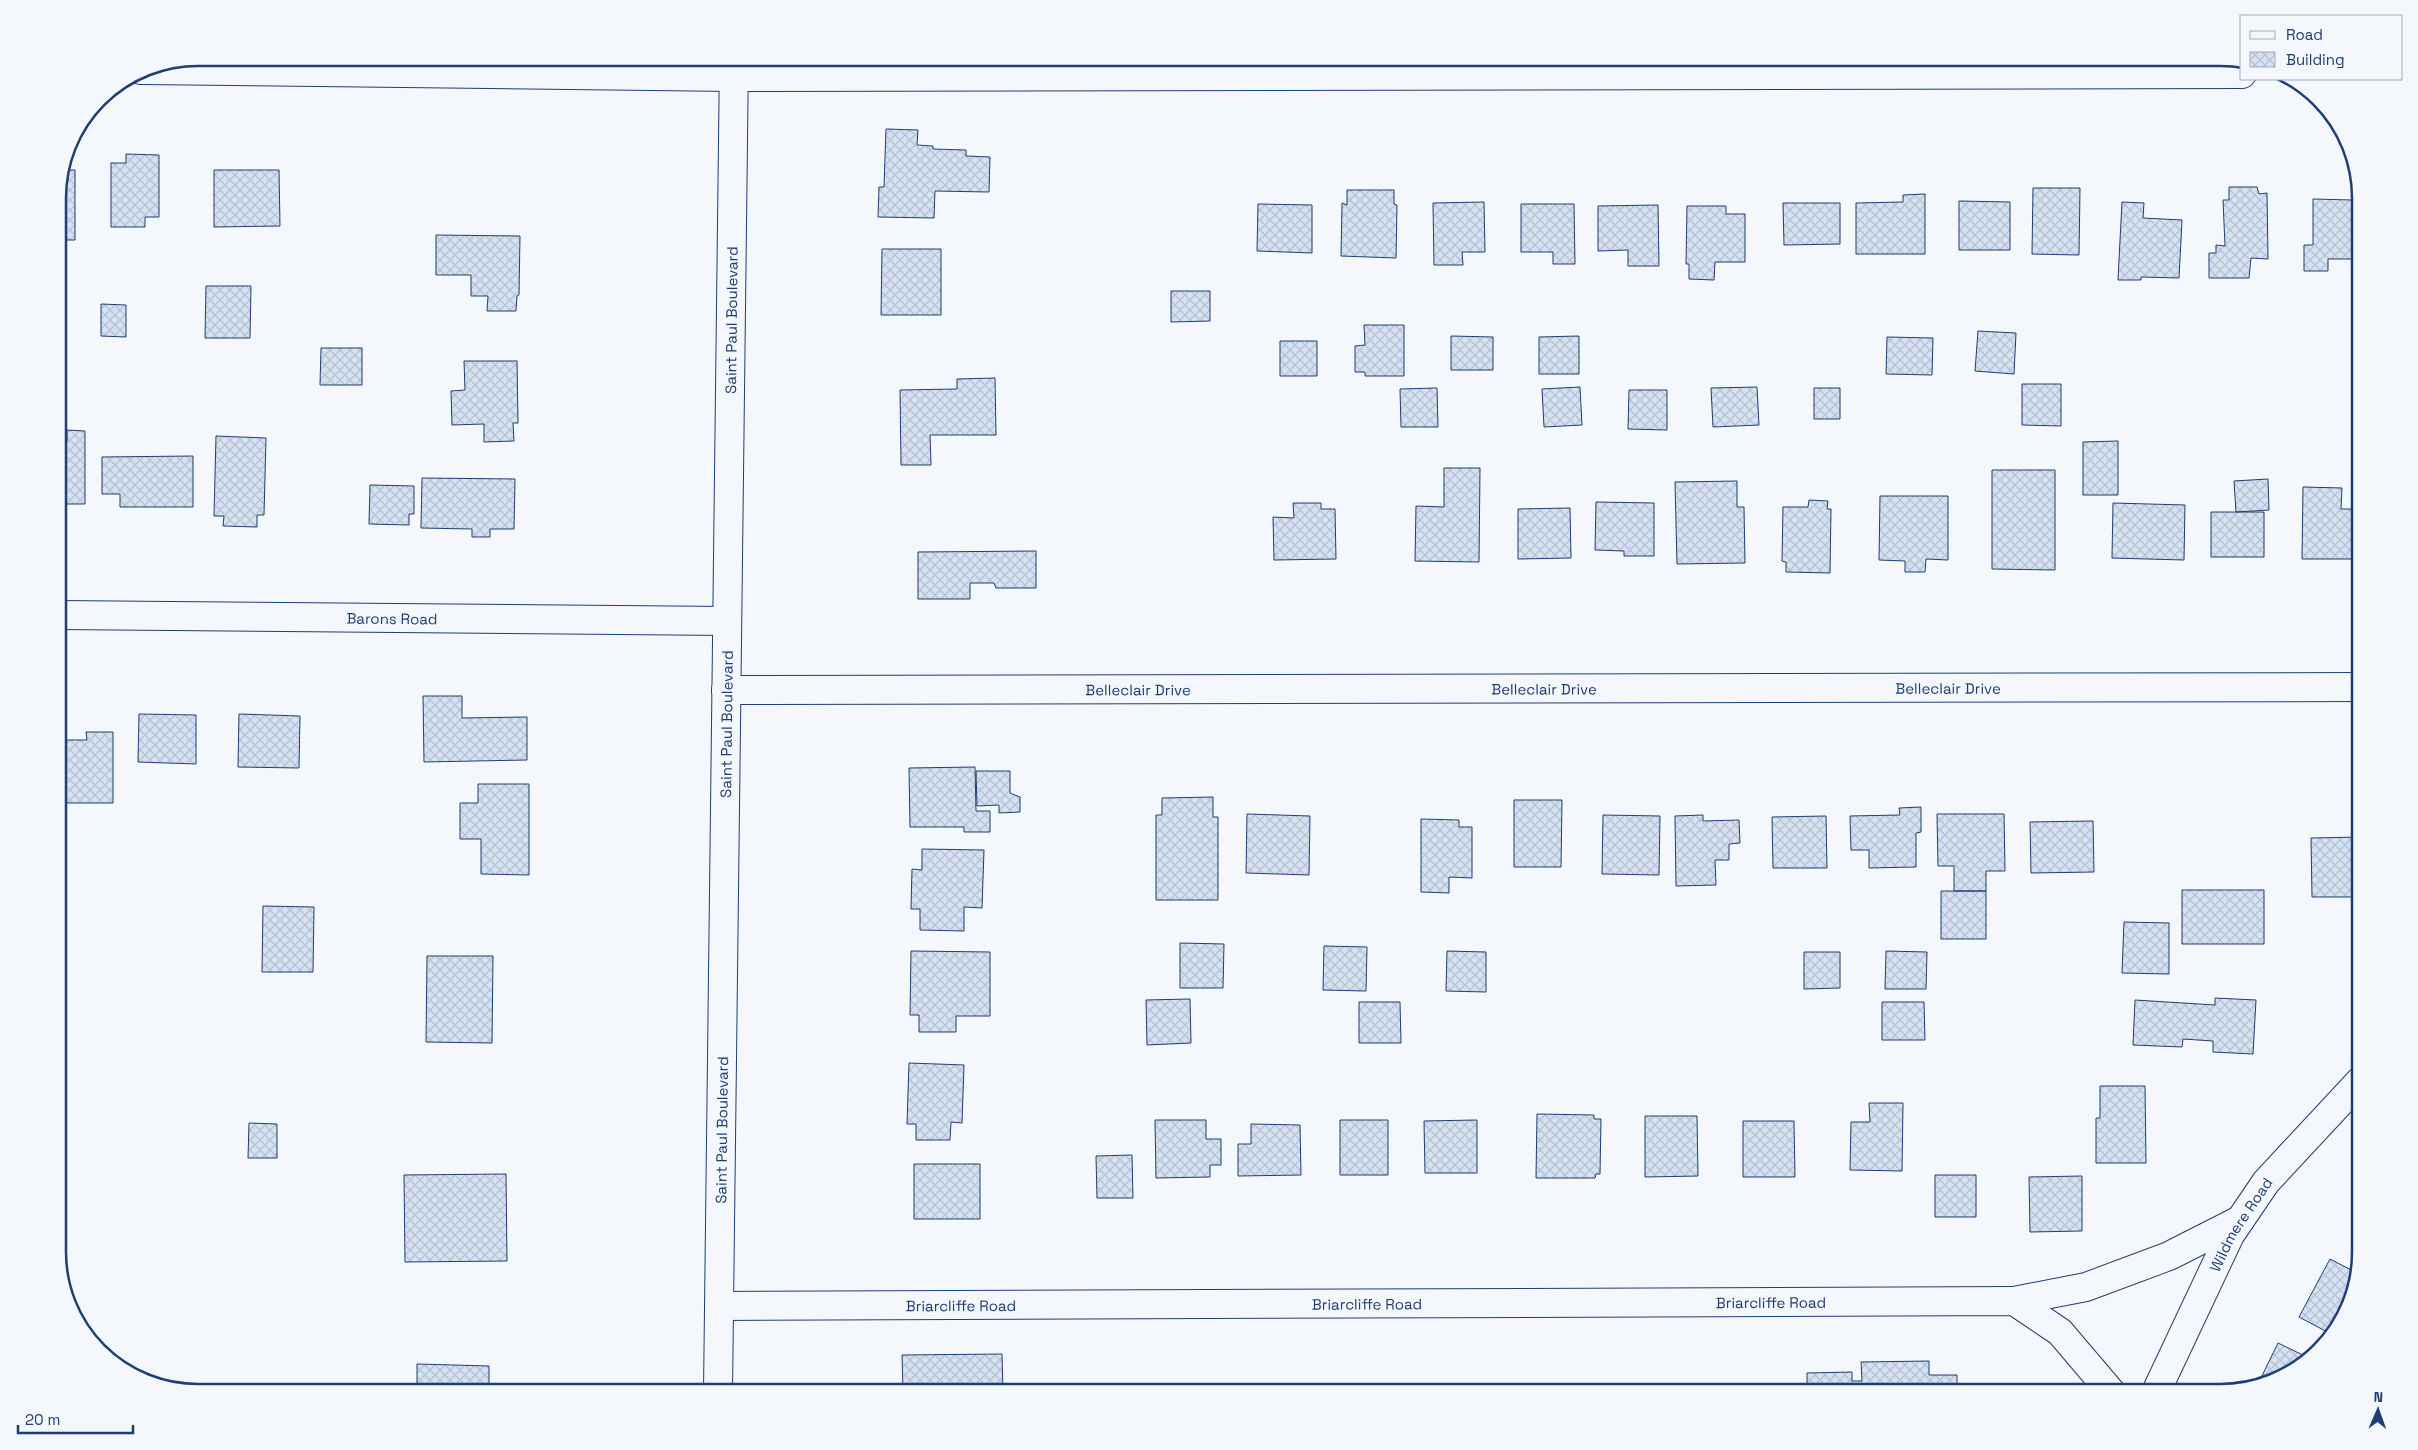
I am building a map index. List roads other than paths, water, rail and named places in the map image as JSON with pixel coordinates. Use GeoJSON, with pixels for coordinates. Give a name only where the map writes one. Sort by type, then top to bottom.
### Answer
{"type":"FeatureCollection","features":[{"type":"Feature","properties":{"kind":"street"},"geometry":{"type":"LineString","coordinates":[[169,70],[734,67],[2215,66],[2240,73]]}},
{"type":"Feature","properties":{"kind":"street","name":"Saint Paul Boulevard"},"geometry":{"type":"LineString","coordinates":[[718,1384],[734,67]]}},
{"type":"Feature","properties":{"kind":"street","name":"Barons Road"},"geometry":{"type":"LineString","coordinates":[[67,615],[727,621]]}},
{"type":"Feature","properties":{"kind":"street","name":"Belleclair Drive"},"geometry":{"type":"LineString","coordinates":[[726,690],[2351,687]]}},
{"type":"Feature","properties":{"kind":"street","name":"Wildmere Road"},"geometry":{"type":"LineString","coordinates":[[2160,1384],[2230,1235],[2266,1182],[2352,1090]]}},
{"type":"Feature","properties":{"kind":"street","name":"Briarcliffe Road"},"geometry":{"type":"LineString","coordinates":[[719,1306],[2014,1301],[2086,1287],[2170,1256],[2240,1220]]}},
{"type":"Feature","properties":{"kind":"street"},"geometry":{"type":"LineString","coordinates":[[2014,1301],[2060,1332],[2104,1384]]}}]}
